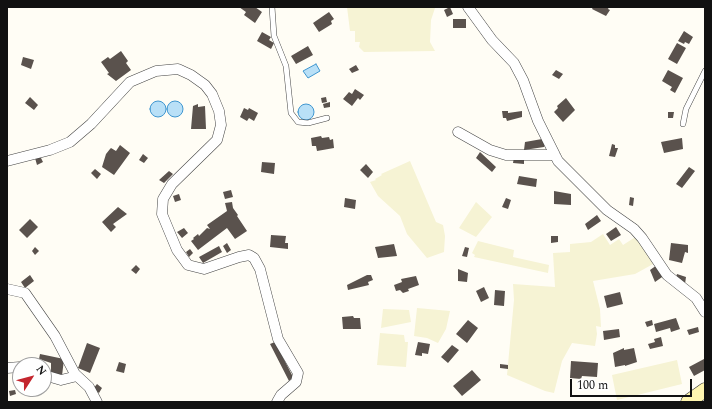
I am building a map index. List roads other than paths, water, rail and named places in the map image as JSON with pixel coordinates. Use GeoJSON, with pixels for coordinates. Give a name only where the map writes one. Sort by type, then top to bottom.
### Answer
{"type":"FeatureCollection","features":[{"type":"Feature","properties":{"kind":"street"},"geometry":{"type":"LineString","coordinates":[[468,7],[492,40],[514,63],[523,80],[538,121],[555,155],[566,170],[602,205],[642,238],[672,281],[696,298],[705,312]]}},
{"type":"Feature","properties":{"kind":"street"},"geometry":{"type":"LineString","coordinates":[[7,161],[50,150],[70,142],[91,124],[130,82],[156,71],[178,69],[191,74],[205,85],[212,94],[219,111],[221,125],[217,140],[172,184],[163,199],[162,214],[177,250],[188,266],[204,269],[239,257],[249,255],[254,258],[260,269],[278,339],[298,373],[296,382],[281,395],[276,402]]}},
{"type":"Feature","properties":{"kind":"street"},"geometry":{"type":"LineString","coordinates":[[458,132],[490,150],[506,155],[555,155]]}},
{"type":"Feature","properties":{"kind":"street"},"geometry":{"type":"LineString","coordinates":[[7,289],[25,293],[55,336],[77,376],[89,387],[97,402]]}},
{"type":"Feature","properties":{"kind":"street"},"geometry":{"type":"LineString","coordinates":[[52,377],[61,380],[77,376]]}},
{"type":"Feature","properties":{"kind":"lane"},"geometry":{"type":"LineString","coordinates":[[272,7],[274,36],[286,66],[291,114],[298,122],[308,123],[327,118]]}},
{"type":"Feature","properties":{"kind":"lane"},"geometry":{"type":"LineString","coordinates":[[683,124],[686,109],[705,71]]}},
{"type":"Feature","properties":{"kind":"water"},"geometry":{"type":"Polygon","coordinates":[[[316,64],[320,71],[308,78],[303,71],[316,64]]]}},
{"type":"Feature","properties":{"kind":"water"},"geometry":{"type":"Polygon","coordinates":[[[158,101],[165,106],[166,109],[161,116],[158,117],[151,112],[150,109],[155,102],[158,101]]]}},
{"type":"Feature","properties":{"kind":"water"},"geometry":{"type":"Polygon","coordinates":[[[175,101],[182,106],[183,109],[178,116],[175,117],[168,112],[167,109],[172,102],[175,101]]]}},
{"type":"Feature","properties":{"kind":"water"},"geometry":{"type":"Polygon","coordinates":[[[306,104],[313,109],[314,112],[309,119],[306,120],[299,115],[298,112],[303,105],[306,104]]]}}]}
